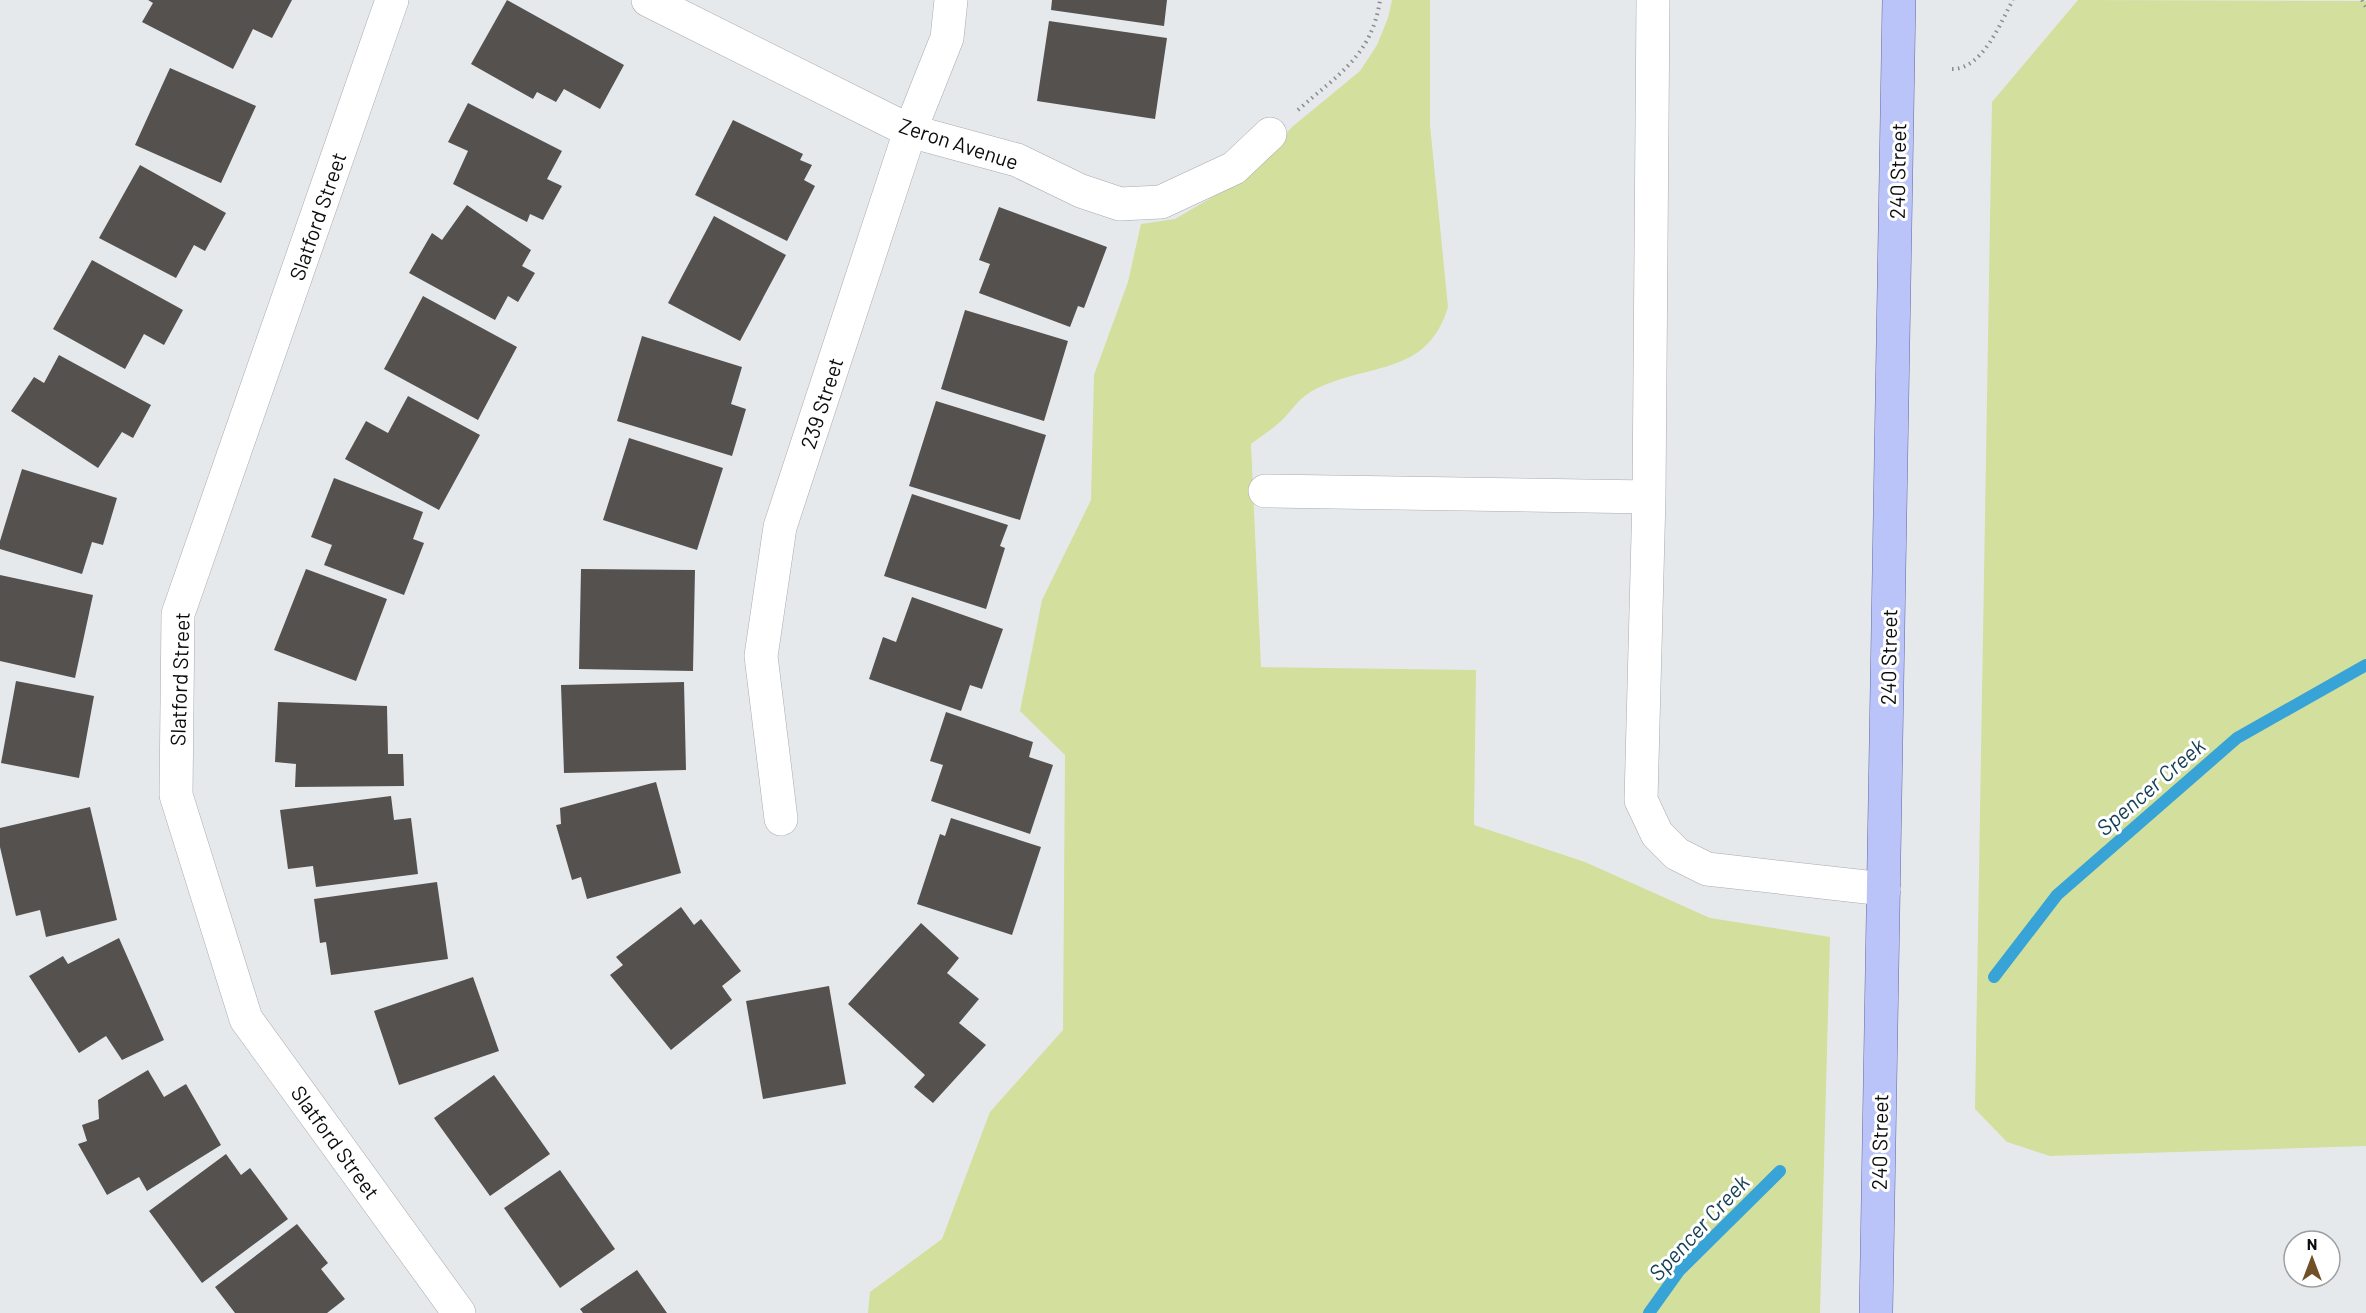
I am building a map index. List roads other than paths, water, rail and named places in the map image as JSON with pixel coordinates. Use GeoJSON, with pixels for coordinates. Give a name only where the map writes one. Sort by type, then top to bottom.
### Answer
{"type":"FeatureCollection","features":[{"type":"Feature","properties":{"kind":"main road","name":"240 Street"},"geometry":{"type":"LineString","coordinates":[[1876,1313],[1899,0]]}},
{"type":"Feature","properties":{"kind":"street","name":"Slatford Street"},"geometry":{"type":"LineString","coordinates":[[392,0],[178,614],[176,795],[246,1019],[459,1313]]}},
{"type":"Feature","properties":{"kind":"street","name":"Zeron Avenue"},"geometry":{"type":"LineString","coordinates":[[648,0],[910,131],[1017,160],[1081,190],[1120,204],[1161,202],[1234,168],[1270,134]]}},
{"type":"Feature","properties":{"kind":"street","name":"239 Street"},"geometry":{"type":"LineString","coordinates":[[781,819],[761,656],[780,526],[910,131],[947,38],[951,0]]}},
{"type":"Feature","properties":{"kind":"street"},"geometry":{"type":"LineString","coordinates":[[1653,0],[1649,497],[1641,800],[1657,834],[1677,854],[1707,869],[1884,889]]}},
{"type":"Feature","properties":{"kind":"street"},"geometry":{"type":"LineString","coordinates":[[1265,491],[1649,497]]}},
{"type":"Feature","properties":{"kind":"waterway","name":"Spencer Creek"},"geometry":{"type":"LineString","coordinates":[[1994,977],[2057,895],[2237,738],[2366,665]]}},
{"type":"Feature","properties":{"kind":"waterway","name":"Spencer Creek"},"geometry":{"type":"LineString","coordinates":[[1649,1313],[1679,1271],[1780,1171]]}}]}
